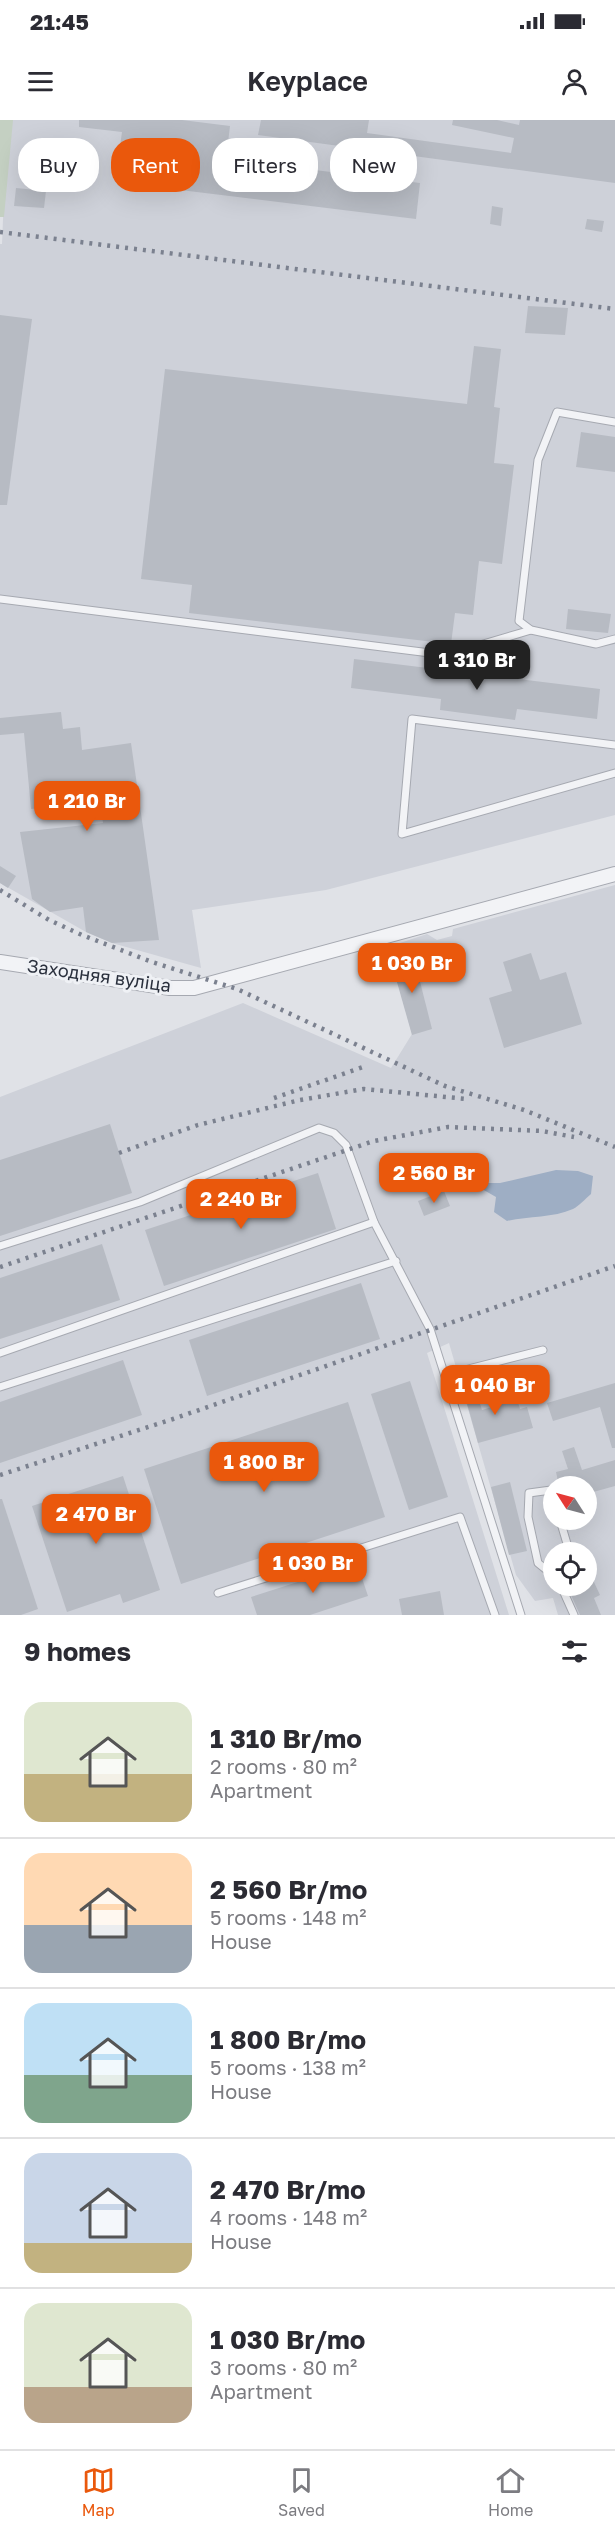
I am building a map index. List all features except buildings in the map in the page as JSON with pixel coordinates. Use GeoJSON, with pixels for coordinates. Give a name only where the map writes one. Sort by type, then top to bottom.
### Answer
{"type":"FeatureCollection","features":[{"type":"Feature","properties":{"kind":"street","name":"Заходняя вуліца"},"geometry":{"type":"LineString","coordinates":[[0,962],[170,988],[194,988],[615,874]]}},
{"type":"Feature","properties":{"kind":"lane"},"geometry":{"type":"LineString","coordinates":[[615,422],[557,412],[538,460],[519,621],[531,630],[597,644],[615,639]]}},
{"type":"Feature","properties":{"kind":"lane"},"geometry":{"type":"LineString","coordinates":[[0,599],[446,655],[531,630]]}},
{"type":"Feature","properties":{"kind":"lane"},"geometry":{"type":"LineString","coordinates":[[615,745],[412,719],[402,834],[615,773]]}},
{"type":"Feature","properties":{"kind":"lane"},"geometry":{"type":"LineString","coordinates":[[0,1246],[140,1202],[319,1128],[334,1133],[346,1145],[374,1222],[430,1329],[521,1615]]}},
{"type":"Feature","properties":{"kind":"lane"},"geometry":{"type":"LineString","coordinates":[[0,1353],[374,1222]]}},
{"type":"Feature","properties":{"kind":"lane"},"geometry":{"type":"LineString","coordinates":[[0,1387],[396,1261]]}},
{"type":"Feature","properties":{"kind":"lane"},"geometry":{"type":"LineString","coordinates":[[445,1375],[543,1350]]}},
{"type":"Feature","properties":{"kind":"lane"},"geometry":{"type":"LineString","coordinates":[[543,1491],[529,1493],[528,1517],[538,1563],[543,1567]]}},
{"type":"Feature","properties":{"kind":"lane"},"geometry":{"type":"LineString","coordinates":[[218,1593],[460,1517],[495,1615]]}},
{"type":"Feature","properties":{"kind":"lane"},"geometry":{"type":"LineString","coordinates":[[565,1596],[574,1615]]}},
{"type":"Feature","properties":{"kind":"shaded area"},"geometry":{"type":"Polygon","coordinates":[[[7,120],[615,120],[615,815],[326,890],[192,910],[201,968],[112,943],[86,932],[0,883],[0,244],[2,244],[7,120]]]}},
{"type":"Feature","properties":{"kind":"shaded area"},"geometry":{"type":"Polygon","coordinates":[[[615,885],[615,1615],[558,1615],[553,1598],[535,1601],[516,1575],[449,1343],[427,1353],[509,1615],[0,1615],[0,1097],[243,1003],[391,1068],[412,1034],[388,947],[427,934],[437,940],[452,936],[453,929],[615,885]]]}},
{"type":"Feature","properties":{"kind":"green space"},"geometry":{"type":"Polygon","coordinates":[[[0,120],[13,120],[4,217],[0,217],[0,120]]]}},
{"type":"Feature","properties":{"kind":"water"},"geometry":{"type":"Polygon","coordinates":[[[556,1170],[578,1171],[593,1176],[591,1194],[575,1208],[565,1212],[507,1221],[494,1212],[496,1197],[482,1189],[488,1183],[500,1183],[556,1170]]]}},
{"type":"Feature","properties":{"kind":"railway"},"geometry":{"type":"LineString","coordinates":[[0,232],[615,309]]}},
{"type":"Feature","properties":{"kind":"railway"},"geometry":{"type":"LineString","coordinates":[[0,890],[49,920],[82,935],[152,962],[237,989],[445,1086],[524,1110],[615,1147]]}},
{"type":"Feature","properties":{"kind":"railway"},"geometry":{"type":"LineString","coordinates":[[274,1098],[366,1066]]}},
{"type":"Feature","properties":{"kind":"railway"},"geometry":{"type":"LineString","coordinates":[[119,1153],[198,1125],[300,1100],[364,1089],[467,1099]]}},
{"type":"Feature","properties":{"kind":"railway"},"geometry":{"type":"LineString","coordinates":[[0,1267],[374,1141],[448,1127],[542,1131],[574,1137]]}},
{"type":"Feature","properties":{"kind":"railway"},"geometry":{"type":"LineString","coordinates":[[0,1475],[173,1419],[615,1266]]}}]}
